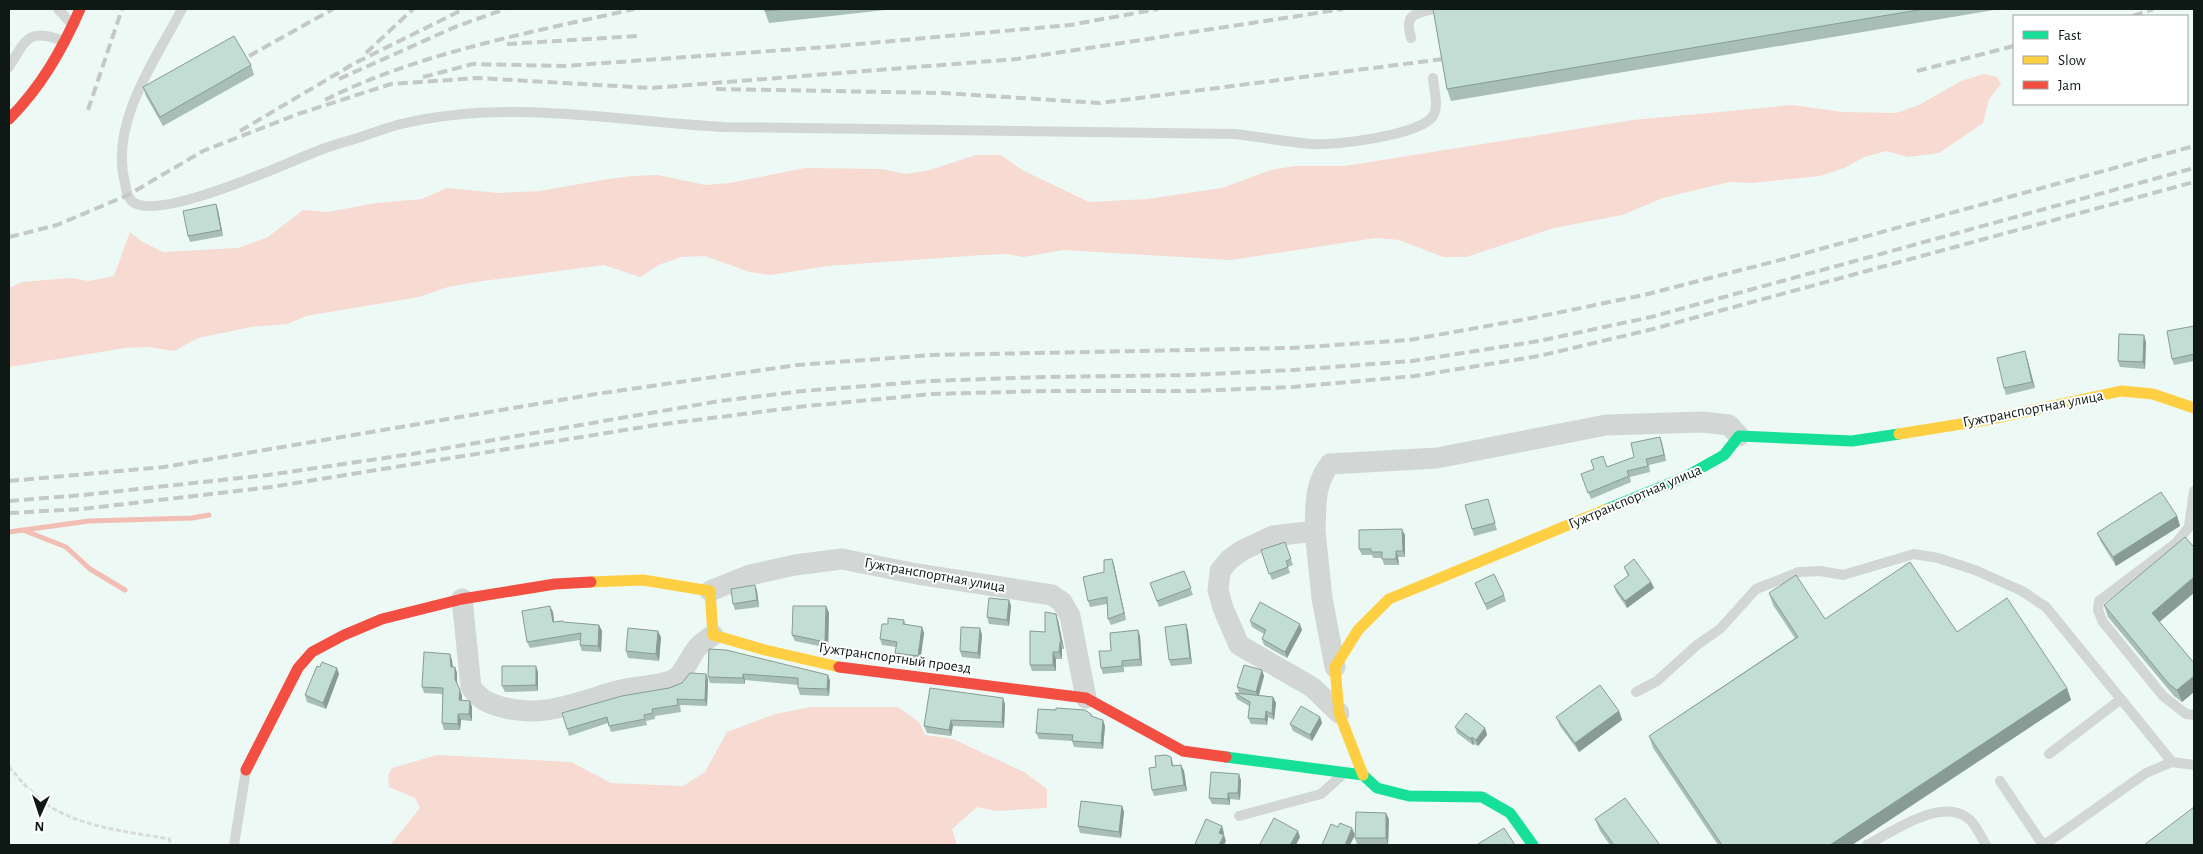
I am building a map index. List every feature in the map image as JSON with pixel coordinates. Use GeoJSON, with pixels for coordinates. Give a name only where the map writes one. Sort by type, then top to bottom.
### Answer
{"type":"FeatureCollection","features":[{"type":"Feature","properties":{"kind":"street"},"geometry":{"type":"LineString","coordinates":[[11,114],[42,79],[65,41],[80,9]]}},
{"type":"Feature","properties":{"kind":"street","name":"Гужтранспортная улица"},"geometry":{"type":"LineString","coordinates":[[1335,667],[1358,630],[1389,600],[1685,477],[1724,454],[1739,436],[1852,441],[1992,419],[2122,391],[2153,394],[2194,408]]}},
{"type":"Feature","properties":{"kind":"street"},"geometry":{"type":"LineString","coordinates":[[1363,775],[1339,713],[1335,667],[1322,598],[1315,531],[1317,488],[1322,475],[1330,464],[1438,458],[1606,425],[1702,422],[1729,425],[1739,436]]}},
{"type":"Feature","properties":{"kind":"street"},"geometry":{"type":"LineString","coordinates":[[1315,531],[1273,536],[1243,550],[1230,559],[1220,571],[1218,590],[1223,608],[1239,645],[1312,687],[1339,713]]}},
{"type":"Feature","properties":{"kind":"street","name":"Гужтранспортная улица"},"geometry":{"type":"LineString","coordinates":[[710,592],[750,575],[795,565],[842,559],[917,574],[1052,595],[1062,602],[1070,616],[1086,698]]}},
{"type":"Feature","properties":{"kind":"street"},"geometry":{"type":"LineString","coordinates":[[246,770],[298,668],[312,652],[344,635],[382,619],[462,599],[554,584],[643,580],[710,592],[713,635],[699,645],[682,672],[675,679],[664,684],[621,690],[550,711],[533,713],[508,709],[489,703],[476,696],[471,687],[462,599]]}},
{"type":"Feature","properties":{"kind":"street","name":"Гужтранспортный проезд"},"geometry":{"type":"LineString","coordinates":[[713,635],[765,650],[843,668],[1086,698],[1183,751],[1363,775],[1377,788],[1409,796],[1482,797],[1510,813],[1533,845]]}},
{"type":"Feature","properties":{"kind":"lane"},"geometry":{"type":"LineString","coordinates":[[58,9],[73,25]]}},
{"type":"Feature","properties":{"kind":"lane"},"geometry":{"type":"LineString","coordinates":[[182,9],[142,80],[129,112],[122,172],[128,195],[133,202],[145,206],[173,202],[226,189],[317,151],[401,124],[492,112],[608,116],[652,123],[723,127],[1236,134],[1313,144],[1352,142],[1416,128],[1429,121],[1434,115],[1436,105],[1433,78]]}},
{"type":"Feature","properties":{"kind":"lane"},"geometry":{"type":"LineString","coordinates":[[1410,38],[1407,24],[1409,18],[1414,14],[1434,9]]}},
{"type":"Feature","properties":{"kind":"lane"},"geometry":{"type":"LineString","coordinates":[[9,67],[26,40],[36,34],[50,35],[65,41]]}},
{"type":"Feature","properties":{"kind":"lane"},"geometry":{"type":"LineString","coordinates":[[2194,491],[2192,523],[2176,543],[2099,601],[2098,610],[2103,622],[2163,696],[2186,714],[2194,715]]}},
{"type":"Feature","properties":{"kind":"lane"},"geometry":{"type":"LineString","coordinates":[[1636,692],[1656,681],[1697,645],[1720,629],[1756,589],[1799,572],[1820,571],[1844,575],[1914,554],[1938,558],[1974,570],[2022,591],[2046,608],[2172,762]]}},
{"type":"Feature","properties":{"kind":"lane"},"geometry":{"type":"LineString","coordinates":[[2048,754],[2120,700]]}},
{"type":"Feature","properties":{"kind":"lane"},"geometry":{"type":"LineString","coordinates":[[2000,781],[2043,845],[2146,773],[2172,762],[2194,765]]}},
{"type":"Feature","properties":{"kind":"lane"},"geometry":{"type":"LineString","coordinates":[[234,845],[246,770]]}},
{"type":"Feature","properties":{"kind":"lane"},"geometry":{"type":"LineString","coordinates":[[1239,816],[1321,794],[1345,772]]}},
{"type":"Feature","properties":{"kind":"lane"},"geometry":{"type":"LineString","coordinates":[[1867,845],[1928,813],[1951,812],[1968,819],[1986,845]]}},
{"type":"Feature","properties":{"kind":"path"},"geometry":{"type":"LineString","coordinates":[[9,768],[33,793],[54,809],[90,824],[168,839],[171,845]]}},
{"type":"Feature","properties":{"kind":"shaded area"},"geometry":{"type":"Polygon","coordinates":[[[1984,74],[1997,77],[2001,84],[1989,99],[1983,123],[1939,153],[1908,157],[1886,151],[1864,157],[1844,168],[1820,176],[1752,183],[1729,182],[1663,198],[1622,215],[1554,228],[1466,257],[1443,257],[1399,240],[1376,238],[1231,260],[1063,250],[1023,257],[1007,254],[983,255],[827,266],[770,275],[750,272],[705,256],[682,257],[661,264],[640,277],[604,265],[475,282],[448,287],[419,297],[306,316],[287,324],[251,327],[198,338],[174,351],[148,347],[125,348],[9,367],[9,288],[22,282],[70,278],[89,281],[114,276],[130,232],[141,241],[163,252],[238,248],[268,237],[303,210],[327,212],[376,203],[422,199],[447,188],[498,193],[540,191],[608,179],[658,175],[705,185],[730,183],[805,168],[882,169],[906,174],[930,170],[976,155],[1001,155],[1022,170],[1089,202],[1147,199],[1222,188],[1271,170],[1295,166],[1345,166],[1633,120],[1792,105],[1843,112],[1896,113],[1919,105],[1961,81],[1984,74]]]}},
{"type":"Feature","properties":{"kind":"shaded area"},"geometry":{"type":"Polygon","coordinates":[[[811,707],[898,707],[919,722],[925,735],[953,739],[1024,772],[1047,789],[1047,808],[996,811],[977,807],[952,829],[957,845],[390,845],[420,808],[415,798],[389,787],[388,776],[392,768],[437,755],[571,762],[611,783],[683,786],[705,772],[727,732],[775,714],[811,707]]]}},
{"type":"Feature","properties":{"kind":"building"},"geometry":{"type":"Polygon","coordinates":[[[764,9],[787,9],[765,11],[764,9]]]}},
{"type":"Feature","properties":{"kind":"building"},"geometry":{"type":"Polygon","coordinates":[[[1433,9],[1924,9],[1447,89],[1433,9]]]}},
{"type":"Feature","properties":{"kind":"building"},"geometry":{"type":"Polygon","coordinates":[[[234,36],[251,65],[160,117],[143,87],[234,36]]]}},
{"type":"Feature","properties":{"kind":"building"},"geometry":{"type":"Polygon","coordinates":[[[216,204],[221,230],[188,236],[183,211],[216,204]]]}},
{"type":"Feature","properties":{"kind":"building"},"geometry":{"type":"Polygon","coordinates":[[[2194,326],[2194,354],[2172,359],[2167,331],[2194,326]]]}},
{"type":"Feature","properties":{"kind":"building"},"geometry":{"type":"Polygon","coordinates":[[[2119,334],[2144,335],[2143,362],[2118,361],[2119,334]]]}},
{"type":"Feature","properties":{"kind":"building"},"geometry":{"type":"Polygon","coordinates":[[[2025,351],[2032,382],[2004,388],[1997,358],[2025,351]]]}},
{"type":"Feature","properties":{"kind":"building"},"geometry":{"type":"Polygon","coordinates":[[[1660,437],[1664,455],[1646,459],[1648,466],[1627,471],[1629,476],[1588,493],[1581,474],[1594,469],[1591,460],[1603,456],[1607,467],[1634,457],[1631,443],[1660,437]]]}},
{"type":"Feature","properties":{"kind":"building"},"geometry":{"type":"Polygon","coordinates":[[[2161,492],[2177,516],[2113,557],[2097,533],[2161,492]]]}},
{"type":"Feature","properties":{"kind":"building"},"geometry":{"type":"Polygon","coordinates":[[[1488,499],[1495,523],[1472,529],[1465,505],[1488,499]]]}},
{"type":"Feature","properties":{"kind":"building"},"geometry":{"type":"Polygon","coordinates":[[[1402,529],[1403,551],[1396,551],[1396,559],[1382,559],[1382,552],[1371,552],[1371,549],[1359,549],[1359,530],[1402,529]]]}},
{"type":"Feature","properties":{"kind":"building"},"geometry":{"type":"Polygon","coordinates":[[[2185,537],[2194,547],[2194,577],[2152,613],[2194,663],[2194,676],[2177,690],[2169,684],[2104,605],[2185,537]]]}},
{"type":"Feature","properties":{"kind":"building"},"geometry":{"type":"Polygon","coordinates":[[[1285,542],[1291,559],[1286,561],[1288,567],[1269,574],[1261,550],[1285,542]]]}},
{"type":"Feature","properties":{"kind":"building"},"geometry":{"type":"Polygon","coordinates":[[[1112,559],[1124,613],[1108,619],[1107,597],[1088,601],[1083,577],[1104,572],[1104,560],[1112,559]]]}},
{"type":"Feature","properties":{"kind":"building"},"geometry":{"type":"Polygon","coordinates":[[[1634,559],[1651,582],[1625,601],[1614,586],[1629,575],[1624,567],[1634,559]]]}},
{"type":"Feature","properties":{"kind":"building"},"geometry":{"type":"Polygon","coordinates":[[[1910,562],[1957,632],[2007,598],[2067,688],[1830,845],[1722,845],[1649,736],[1798,637],[1769,593],[1796,575],[1825,619],[1910,562]]]}},
{"type":"Feature","properties":{"kind":"building"},"geometry":{"type":"Polygon","coordinates":[[[1184,571],[1191,588],[1157,601],[1150,583],[1184,571]]]}},
{"type":"Feature","properties":{"kind":"building"},"geometry":{"type":"Polygon","coordinates":[[[1494,574],[1504,595],[1485,604],[1475,583],[1494,574]]]}},
{"type":"Feature","properties":{"kind":"building"},"geometry":{"type":"Polygon","coordinates":[[[755,585],[757,600],[733,604],[731,589],[755,585]]]}},
{"type":"Feature","properties":{"kind":"building"},"geometry":{"type":"Polygon","coordinates":[[[989,598],[1009,600],[1007,620],[987,617],[989,598]]]}},
{"type":"Feature","properties":{"kind":"building"},"geometry":{"type":"Polygon","coordinates":[[[1260,602],[1300,624],[1285,652],[1262,639],[1266,630],[1250,621],[1260,602]]]}},
{"type":"Feature","properties":{"kind":"building"},"geometry":{"type":"Polygon","coordinates":[[[550,606],[553,622],[563,621],[599,625],[598,646],[580,645],[581,633],[527,642],[522,611],[550,606]]]}},
{"type":"Feature","properties":{"kind":"building"},"geometry":{"type":"Polygon","coordinates":[[[793,606],[826,606],[825,642],[792,635],[793,606]]]}},
{"type":"Feature","properties":{"kind":"building"},"geometry":{"type":"Polygon","coordinates":[[[1045,612],[1056,614],[1061,642],[1059,652],[1053,652],[1053,665],[1030,665],[1030,631],[1045,632],[1045,612]]]}},
{"type":"Feature","properties":{"kind":"building"},"geometry":{"type":"Polygon","coordinates":[[[888,618],[904,620],[903,624],[922,627],[918,656],[895,653],[897,642],[880,639],[882,624],[888,624],[888,618]]]}},
{"type":"Feature","properties":{"kind":"building"},"geometry":{"type":"Polygon","coordinates":[[[1186,624],[1190,658],[1169,660],[1165,627],[1186,624]]]}},
{"type":"Feature","properties":{"kind":"building"},"geometry":{"type":"Polygon","coordinates":[[[961,627],[980,628],[978,653],[960,651],[961,627]]]}},
{"type":"Feature","properties":{"kind":"building"},"geometry":{"type":"Polygon","coordinates":[[[628,628],[658,631],[656,654],[626,651],[628,628]]]}},
{"type":"Feature","properties":{"kind":"building"},"geometry":{"type":"Polygon","coordinates":[[[1138,630],[1140,659],[1122,661],[1122,666],[1101,668],[1099,651],[1111,651],[1110,633],[1138,630]]]}},
{"type":"Feature","properties":{"kind":"building"},"geometry":{"type":"Polygon","coordinates":[[[709,649],[726,650],[828,675],[827,689],[798,688],[798,678],[743,674],[743,678],[708,677],[709,649]]]}},
{"type":"Feature","properties":{"kind":"building"},"geometry":{"type":"Polygon","coordinates":[[[424,652],[450,654],[451,667],[455,667],[455,679],[460,690],[459,700],[470,701],[469,714],[458,714],[458,724],[442,723],[443,688],[422,687],[424,652]]]}},
{"type":"Feature","properties":{"kind":"building"},"geometry":{"type":"Polygon","coordinates":[[[322,662],[337,668],[323,703],[305,695],[317,666],[320,667],[322,662]]]}},
{"type":"Feature","properties":{"kind":"building"},"geometry":{"type":"Polygon","coordinates":[[[1244,665],[1262,670],[1256,692],[1237,687],[1244,665]]]}},
{"type":"Feature","properties":{"kind":"building"},"geometry":{"type":"Polygon","coordinates":[[[502,666],[536,666],[536,685],[502,686],[502,666]]]}},
{"type":"Feature","properties":{"kind":"building"},"geometry":{"type":"Polygon","coordinates":[[[690,673],[706,674],[705,700],[677,699],[678,705],[652,709],[653,713],[644,715],[645,719],[609,726],[607,717],[567,729],[562,713],[622,696],[669,688],[682,683],[690,673]]]}},
{"type":"Feature","properties":{"kind":"building"},"geometry":{"type":"Polygon","coordinates":[[[1600,685],[1619,711],[1575,743],[1556,717],[1600,685]]]}},
{"type":"Feature","properties":{"kind":"building"},"geometry":{"type":"Polygon","coordinates":[[[930,688],[1003,698],[1002,722],[951,720],[949,730],[924,726],[930,688]]]}},
{"type":"Feature","properties":{"kind":"building"},"geometry":{"type":"Polygon","coordinates":[[[1235,693],[1273,697],[1272,714],[1266,711],[1265,719],[1248,718],[1250,702],[1235,693]]]}},
{"type":"Feature","properties":{"kind":"building"},"geometry":{"type":"Polygon","coordinates":[[[1301,706],[1320,717],[1310,735],[1290,724],[1301,706]]]}},
{"type":"Feature","properties":{"kind":"building"},"geometry":{"type":"Polygon","coordinates":[[[1056,708],[1085,710],[1091,716],[1103,720],[1101,743],[1072,741],[1073,735],[1036,733],[1038,709],[1056,710],[1056,708]]]}},
{"type":"Feature","properties":{"kind":"building"},"geometry":{"type":"Polygon","coordinates":[[[1466,713],[1485,728],[1476,740],[1472,737],[1471,739],[1455,727],[1466,713]]]}},
{"type":"Feature","properties":{"kind":"building"},"geometry":{"type":"Polygon","coordinates":[[[1166,755],[1171,757],[1172,766],[1181,765],[1184,785],[1152,790],[1149,768],[1156,767],[1155,756],[1166,755]]]}},
{"type":"Feature","properties":{"kind":"building"},"geometry":{"type":"Polygon","coordinates":[[[1211,772],[1239,774],[1238,793],[1228,793],[1228,799],[1209,798],[1211,772]]]}},
{"type":"Feature","properties":{"kind":"building"},"geometry":{"type":"Polygon","coordinates":[[[1625,798],[1660,845],[1614,845],[1595,819],[1625,798]]]}},
{"type":"Feature","properties":{"kind":"building"},"geometry":{"type":"Polygon","coordinates":[[[1081,801],[1122,806],[1119,832],[1078,826],[1081,801]]]}},
{"type":"Feature","properties":{"kind":"building"},"geometry":{"type":"Polygon","coordinates":[[[2194,807],[2194,845],[2144,845],[2194,807]]]}},
{"type":"Feature","properties":{"kind":"building"},"geometry":{"type":"Polygon","coordinates":[[[1356,812],[1386,813],[1386,838],[1355,838],[1356,812]]]}},
{"type":"Feature","properties":{"kind":"building"},"geometry":{"type":"Polygon","coordinates":[[[1274,818],[1298,831],[1290,845],[1260,844],[1274,818]]]}},
{"type":"Feature","properties":{"kind":"building"},"geometry":{"type":"Polygon","coordinates":[[[1206,819],[1222,826],[1219,833],[1224,835],[1219,845],[1195,844],[1206,819]]]}},
{"type":"Feature","properties":{"kind":"building"},"geometry":{"type":"Polygon","coordinates":[[[1340,823],[1352,828],[1345,845],[1322,845],[1331,824],[1338,827],[1340,823]]]}},
{"type":"Feature","properties":{"kind":"building"},"geometry":{"type":"Polygon","coordinates":[[[1504,828],[1515,845],[1478,844],[1504,828]]]}},
{"type":"Feature","properties":{"kind":"waterway"},"geometry":{"type":"LineString","coordinates":[[9,532],[89,521],[192,518],[209,515]]}},
{"type":"Feature","properties":{"kind":"waterway"},"geometry":{"type":"LineString","coordinates":[[23,530],[66,547],[90,569],[125,590]]}},
{"type":"Feature","properties":{"kind":"railway"},"geometry":{"type":"LineString","coordinates":[[88,110],[122,9]]}},
{"type":"Feature","properties":{"kind":"railway"},"geometry":{"type":"LineString","coordinates":[[249,56],[333,9]]}},
{"type":"Feature","properties":{"kind":"railway"},"geometry":{"type":"LineString","coordinates":[[366,53],[413,9]]}},
{"type":"Feature","properties":{"kind":"railway"},"geometry":{"type":"LineString","coordinates":[[240,131],[355,63],[464,9]]}},
{"type":"Feature","properties":{"kind":"railway"},"geometry":{"type":"LineString","coordinates":[[339,79],[455,27],[505,9]]}},
{"type":"Feature","properties":{"kind":"railway"},"geometry":{"type":"LineString","coordinates":[[325,100],[398,69],[437,57],[516,36],[634,9]]}},
{"type":"Feature","properties":{"kind":"railway"},"geometry":{"type":"LineString","coordinates":[[423,77],[473,64],[563,66],[826,47],[1070,25],[1158,9]]}},
{"type":"Feature","properties":{"kind":"railway"},"geometry":{"type":"LineString","coordinates":[[9,237],[57,225],[128,195],[203,151],[298,114],[391,84],[477,78],[651,88],[1017,59],[1343,9]]}},
{"type":"Feature","properties":{"kind":"railway"},"geometry":{"type":"LineString","coordinates":[[2136,15],[2153,9]]}},
{"type":"Feature","properties":{"kind":"railway"},"geometry":{"type":"LineString","coordinates":[[507,44],[638,36]]}},
{"type":"Feature","properties":{"kind":"railway"},"geometry":{"type":"LineString","coordinates":[[1917,71],[2013,46]]}},
{"type":"Feature","properties":{"kind":"railway"},"geometry":{"type":"LineString","coordinates":[[716,89],[943,93],[1100,103],[1451,58]]}},
{"type":"Feature","properties":{"kind":"railway"},"geometry":{"type":"LineString","coordinates":[[9,481],[164,467],[596,394],[797,365],[933,355],[1291,348],[1409,340],[1532,318],[1644,295],[1784,259],[2194,146]]}},
{"type":"Feature","properties":{"kind":"railway"},"geometry":{"type":"LineString","coordinates":[[9,501],[268,475],[412,454],[720,401],[803,391],[930,381],[1192,375],[1412,361],[1539,341],[1651,317],[2194,168]]}},
{"type":"Feature","properties":{"kind":"railway"},"geometry":{"type":"LineString","coordinates":[[9,513],[82,509],[271,487],[656,425],[807,406],[932,394],[1044,391],[1194,391],[1293,387],[1415,376],[1539,356],[1653,329],[2194,182]]}},
{"type":"Feature","properties":{"kind":"traffic: fast"},"geometry":{"type":"LineString","coordinates":[[1607,509],[1685,477],[1724,455],[1739,436],[1852,441],[1899,434]]}},
{"type":"Feature","properties":{"kind":"traffic: fast"},"geometry":{"type":"LineString","coordinates":[[1226,757],[1363,775],[1377,788],[1409,796],[1482,797],[1510,813],[1533,845]]}},
{"type":"Feature","properties":{"kind":"traffic: slow"},"geometry":{"type":"LineString","coordinates":[[1899,434],[1992,419],[2121,391],[2153,394],[2194,408]]}},
{"type":"Feature","properties":{"kind":"traffic: slow"},"geometry":{"type":"LineString","coordinates":[[1363,775],[1339,713],[1335,667],[1358,630],[1389,599],[1607,509]]}},
{"type":"Feature","properties":{"kind":"traffic: slow"},"geometry":{"type":"LineString","coordinates":[[591,582],[643,580],[710,591],[713,635],[765,650],[839,667]]}},
{"type":"Feature","properties":{"kind":"traffic: jam"},"geometry":{"type":"LineString","coordinates":[[9,119],[41,81],[66,39],[80,9]]}},
{"type":"Feature","properties":{"kind":"traffic: jam"},"geometry":{"type":"LineString","coordinates":[[246,770],[298,668],[312,652],[344,635],[382,619],[462,599],[555,584],[591,582]]}},
{"type":"Feature","properties":{"kind":"traffic: jam"},"geometry":{"type":"LineString","coordinates":[[839,667],[1086,698],[1183,751],[1226,757]]}}]}
